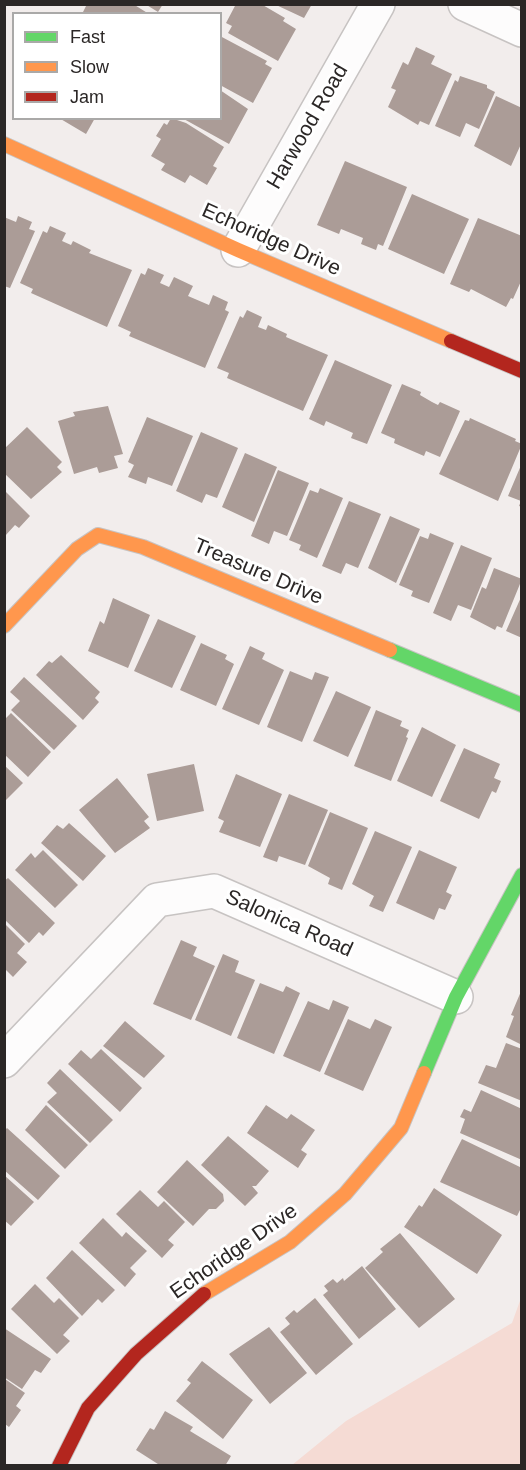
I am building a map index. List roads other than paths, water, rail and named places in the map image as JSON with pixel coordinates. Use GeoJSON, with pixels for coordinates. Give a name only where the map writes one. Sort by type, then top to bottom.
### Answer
{"type":"FeatureCollection","features":[{"type":"Feature","properties":{"kind":"street","name":"Harwood Road"},"geometry":{"type":"LineString","coordinates":[[238,250],[378,4]]}},
{"type":"Feature","properties":{"kind":"street"},"geometry":{"type":"LineString","coordinates":[[465,4],[522,30]]}},
{"type":"Feature","properties":{"kind":"street","name":"Echoridge Drive"},"geometry":{"type":"LineString","coordinates":[[4,144],[238,250],[522,371]]}},
{"type":"Feature","properties":{"kind":"street","name":"Treasure Drive"},"geometry":{"type":"LineString","coordinates":[[4,626],[77,549],[98,535],[143,547],[522,705]]}},
{"type":"Feature","properties":{"kind":"street","name":"Echoridge Drive"},"geometry":{"type":"LineString","coordinates":[[59,1466],[88,1408],[136,1354],[206,1292],[290,1242],[345,1194],[401,1128],[456,997],[522,875]]}},
{"type":"Feature","properties":{"kind":"street","name":"Salonica Road"},"geometry":{"type":"LineString","coordinates":[[4,1061],[157,900],[214,891],[456,997]]}}]}
